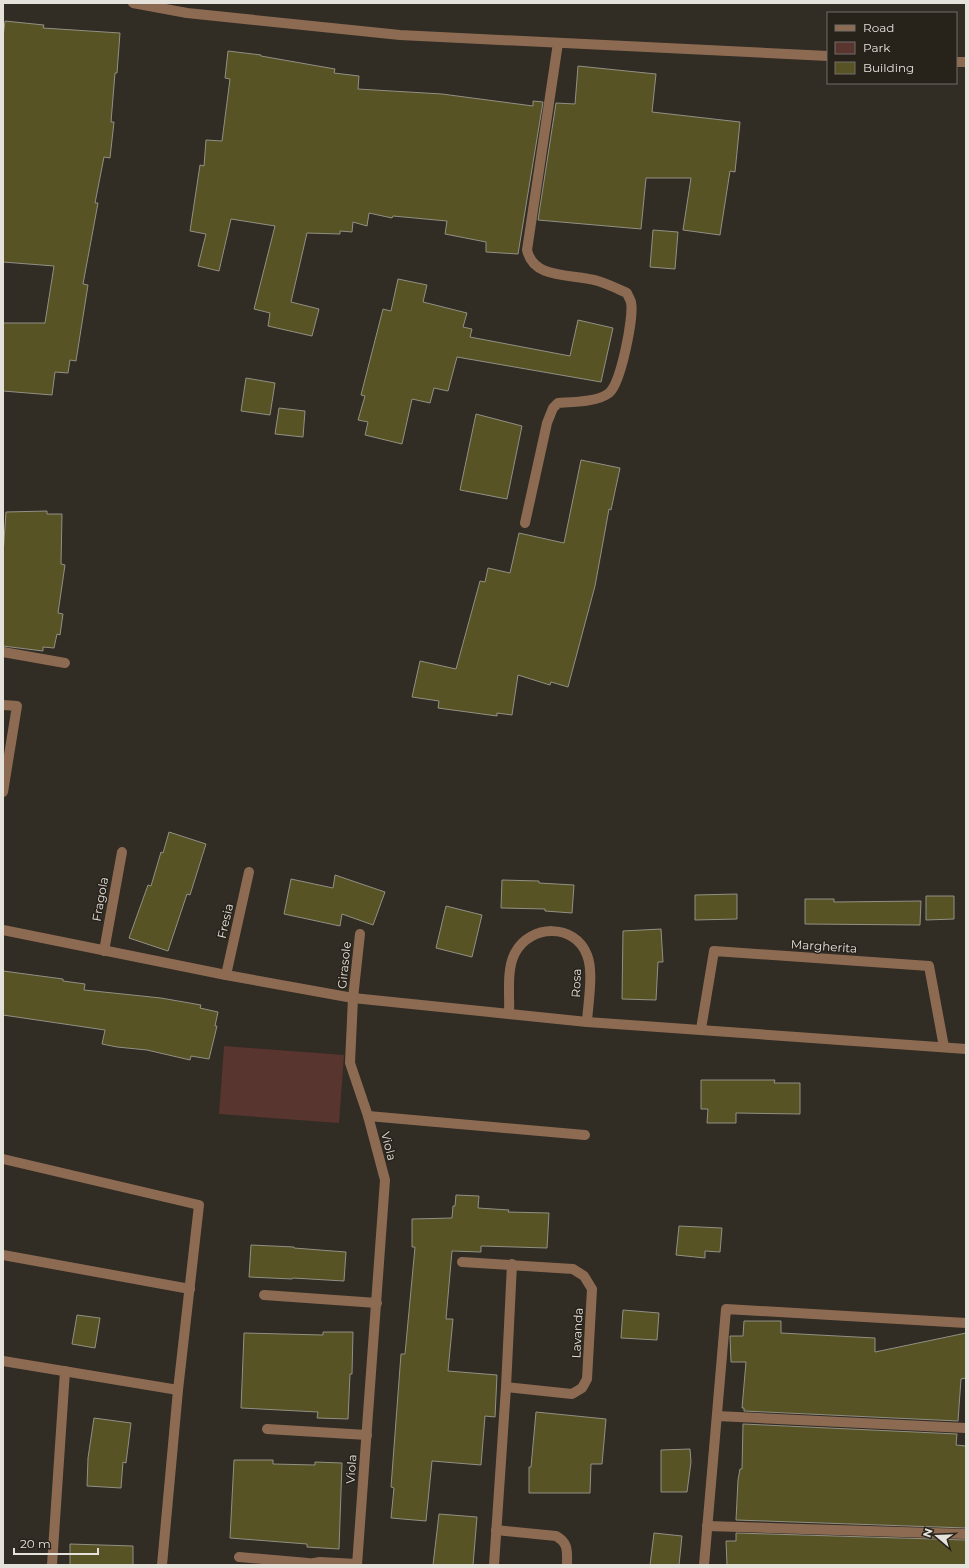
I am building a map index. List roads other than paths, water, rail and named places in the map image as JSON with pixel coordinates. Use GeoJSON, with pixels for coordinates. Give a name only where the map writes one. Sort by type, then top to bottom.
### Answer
{"type":"FeatureCollection","features":[{"type":"Feature","properties":{"kind":"street"},"geometry":{"type":"LineString","coordinates":[[133,3],[187,12],[400,35],[827,56]]}},
{"type":"Feature","properties":{"kind":"street"},"geometry":{"type":"LineString","coordinates":[[525,523],[547,423],[553,408],[558,403],[584,401],[608,394],[614,387],[623,365],[631,302],[627,293],[598,281],[548,273],[535,266],[529,258],[527,250],[558,43]]}},
{"type":"Feature","properties":{"kind":"street"},"geometry":{"type":"LineString","coordinates":[[3,652],[65,663]]}},
{"type":"Feature","properties":{"kind":"street"},"geometry":{"type":"LineString","coordinates":[[3,705],[17,706],[3,792]]}},
{"type":"Feature","properties":{"kind":"street","name":"Fragola"},"geometry":{"type":"LineString","coordinates":[[104,951],[122,852]]}},
{"type":"Feature","properties":{"kind":"street","name":"Fresia"},"geometry":{"type":"LineString","coordinates":[[226,976],[250,872]]}},
{"type":"Feature","properties":{"kind":"street"},"geometry":{"type":"LineString","coordinates":[[3,930],[226,976],[353,998],[587,1022],[966,1048]]}},
{"type":"Feature","properties":{"kind":"street","name":"Rosa"},"geometry":{"type":"LineString","coordinates":[[510,1014],[511,967],[514,954],[522,943],[532,935],[544,931],[558,931],[570,935],[580,943],[587,954],[591,968],[587,1022]]}},
{"type":"Feature","properties":{"kind":"street","name":"Girasole"},"geometry":{"type":"LineString","coordinates":[[353,998],[360,934]]}},
{"type":"Feature","properties":{"kind":"street","name":"Margherita"},"geometry":{"type":"LineString","coordinates":[[701,1029],[714,951],[929,966],[944,1047]]}},
{"type":"Feature","properties":{"kind":"street","name":"Viola"},"geometry":{"type":"LineString","coordinates":[[353,998],[350,1063],[368,1116],[385,1180],[357,1565]]}},
{"type":"Feature","properties":{"kind":"street"},"geometry":{"type":"LineString","coordinates":[[368,1116],[585,1135]]}},
{"type":"Feature","properties":{"kind":"street"},"geometry":{"type":"LineString","coordinates":[[3,1159],[199,1205],[178,1390],[162,1565]]}},
{"type":"Feature","properties":{"kind":"street"},"geometry":{"type":"LineString","coordinates":[[3,1255],[190,1289]]}},
{"type":"Feature","properties":{"kind":"street","name":"Lavanda"},"geometry":{"type":"LineString","coordinates":[[462,1262],[573,1269],[584,1276],[592,1289],[587,1379],[582,1388],[572,1394],[506,1387]]}},
{"type":"Feature","properties":{"kind":"street"},"geometry":{"type":"LineString","coordinates":[[494,1565],[506,1387],[512,1264]]}},
{"type":"Feature","properties":{"kind":"street"},"geometry":{"type":"LineString","coordinates":[[264,1295],[377,1303]]}},
{"type":"Feature","properties":{"kind":"street"},"geometry":{"type":"LineString","coordinates":[[704,1565],[726,1309],[966,1323]]}},
{"type":"Feature","properties":{"kind":"street"},"geometry":{"type":"LineString","coordinates":[[3,1361],[178,1390]]}},
{"type":"Feature","properties":{"kind":"street"},"geometry":{"type":"LineString","coordinates":[[52,1565],[65,1371]]}},
{"type":"Feature","properties":{"kind":"street"},"geometry":{"type":"LineString","coordinates":[[717,1416],[966,1428]]}},
{"type":"Feature","properties":{"kind":"street"},"geometry":{"type":"LineString","coordinates":[[267,1429],[367,1435]]}},
{"type":"Feature","properties":{"kind":"street"},"geometry":{"type":"LineString","coordinates":[[707,1526],[966,1534]]}},
{"type":"Feature","properties":{"kind":"street"},"geometry":{"type":"LineString","coordinates":[[496,1530],[556,1536],[564,1540],[568,1548],[567,1565]]}},
{"type":"Feature","properties":{"kind":"street"},"geometry":{"type":"LineString","coordinates":[[239,1557],[305,1564],[357,1565]]}}]}
